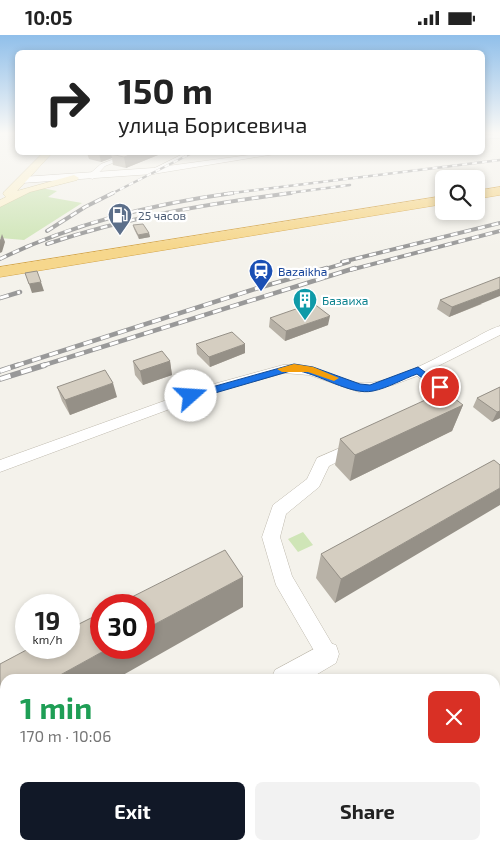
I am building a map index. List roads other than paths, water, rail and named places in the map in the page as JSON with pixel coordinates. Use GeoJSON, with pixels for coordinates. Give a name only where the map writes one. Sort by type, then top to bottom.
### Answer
{"type":"FeatureCollection","features":[{"type":"Feature","properties":{"kind":"highway"},"geometry":{"type":"LineString","coordinates":[[485,194],[500,191]]}},
{"type":"Feature","properties":{"kind":"highway"},"geometry":{"type":"LineString","coordinates":[[0,272],[435,201]]}},
{"type":"Feature","properties":{"kind":"main road"},"geometry":{"type":"LineString","coordinates":[[0,203],[30,172]]}},
{"type":"Feature","properties":{"kind":"main road"},"geometry":{"type":"LineString","coordinates":[[55,172],[74,178]]}},
{"type":"Feature","properties":{"kind":"main road"},"geometry":{"type":"LineString","coordinates":[[0,203],[26,190],[74,178]]}},
{"type":"Feature","properties":{"kind":"street"},"geometry":{"type":"LineString","coordinates":[[90,177],[95,172]]}},
{"type":"Feature","properties":{"kind":"street"},"geometry":{"type":"LineString","coordinates":[[22,180],[151,172]]}},
{"type":"Feature","properties":{"kind":"street"},"geometry":{"type":"LineString","coordinates":[[0,466],[208,390],[283,369],[294,367],[310,369],[359,388],[371,388],[418,370],[500,330]]}},
{"type":"Feature","properties":{"kind":"street"},"geometry":{"type":"LineString","coordinates":[[418,370],[440,387],[439,407],[422,415]]}},
{"type":"Feature","properties":{"kind":"street"},"geometry":{"type":"LineString","coordinates":[[293,674],[327,654],[283,579],[271,537],[280,510],[313,483],[323,462],[368,441]]}},
{"type":"Feature","properties":{"kind":"railway"},"geometry":{"type":"LineString","coordinates":[[111,194],[154,172]]}},
{"type":"Feature","properties":{"kind":"railway"},"geometry":{"type":"LineString","coordinates":[[224,194],[403,172]]}},
{"type":"Feature","properties":{"kind":"railway"},"geometry":{"type":"LineString","coordinates":[[281,194],[350,185]]}},
{"type":"Feature","properties":{"kind":"railway"},"geometry":{"type":"LineString","coordinates":[[0,259],[28,246],[85,225],[143,209],[233,193]]}},
{"type":"Feature","properties":{"kind":"railway"},"geometry":{"type":"LineString","coordinates":[[47,244],[137,219],[291,193]]}},
{"type":"Feature","properties":{"kind":"railway"},"geometry":{"type":"LineString","coordinates":[[47,231],[85,207],[111,194]]}},
{"type":"Feature","properties":{"kind":"railway"},"geometry":{"type":"LineString","coordinates":[[342,262],[500,223]]}},
{"type":"Feature","properties":{"kind":"railway"},"geometry":{"type":"LineString","coordinates":[[350,270],[500,231]]}},
{"type":"Feature","properties":{"kind":"railway"},"geometry":{"type":"LineString","coordinates":[[322,270],[349,262]]}},
{"type":"Feature","properties":{"kind":"railway"},"geometry":{"type":"LineString","coordinates":[[15,366],[258,288],[327,268]]}},
{"type":"Feature","properties":{"kind":"railway"},"geometry":{"type":"LineString","coordinates":[[41,366],[355,268]]}},
{"type":"Feature","properties":{"kind":"railway"},"geometry":{"type":"LineString","coordinates":[[0,298],[20,292]]}},
{"type":"Feature","properties":{"kind":"railway"},"geometry":{"type":"LineString","coordinates":[[0,379],[45,365]]}},
{"type":"Feature","properties":{"kind":"railway"},"geometry":{"type":"LineString","coordinates":[[0,371],[15,366]]}},
{"type":"Feature","properties":{"kind":"place","name":"25 часов"},"geometry":{"type":"Point","coordinates":[120,236]}},
{"type":"Feature","properties":{"kind":"place","name":"Bazaikha"},"geometry":{"type":"Point","coordinates":[261,292]}},
{"type":"Feature","properties":{"kind":"place","name":"Базаиха"},"geometry":{"type":"Point","coordinates":[305,321]}}]}
